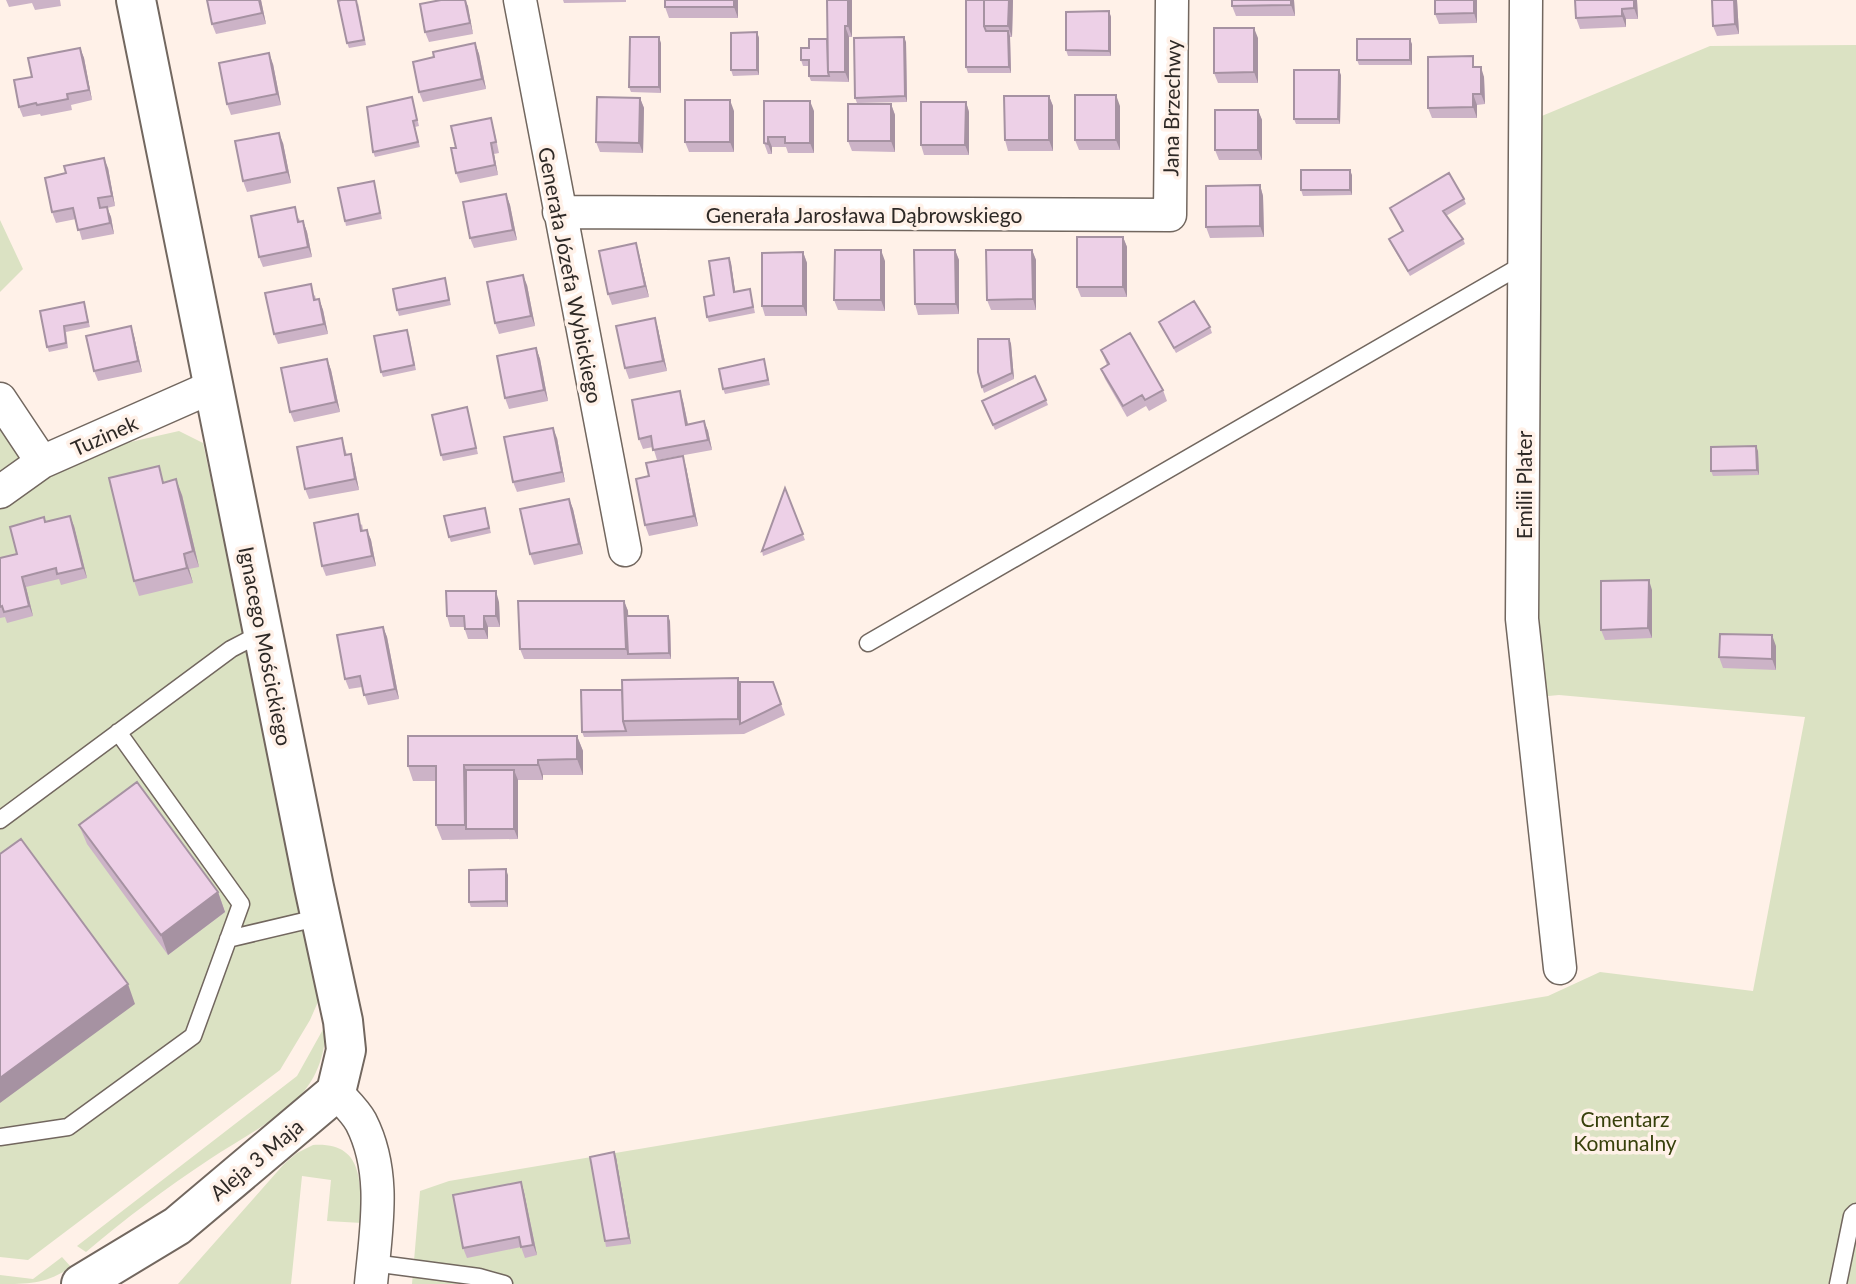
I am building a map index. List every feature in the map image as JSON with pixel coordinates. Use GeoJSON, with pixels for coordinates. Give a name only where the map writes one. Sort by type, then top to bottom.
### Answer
{"type":"FeatureCollection","features":[{"type":"Feature","properties":{"kind":"street","name":"Ignacego Mościckiego"},"geometry":{"type":"LineString","coordinates":[[136,0],[343,1021],[345,1050],[336,1092]]}},
{"type":"Feature","properties":{"kind":"street","name":"Generała Józefa Wybickiego"},"geometry":{"type":"LineString","coordinates":[[520,0],[625,550]]}},
{"type":"Feature","properties":{"kind":"street","name":"Jana Brzechwy"},"geometry":{"type":"LineString","coordinates":[[1170,215],[1172,0]]}},
{"type":"Feature","properties":{"kind":"street","name":"Emilii Plater"},"geometry":{"type":"LineString","coordinates":[[1526,0],[1522,620],[1560,968]]}},
{"type":"Feature","properties":{"kind":"street","name":"Generała Jarosława Dąbrowskiego"},"geometry":{"type":"LineString","coordinates":[[559,212],[1170,215]]}},
{"type":"Feature","properties":{"kind":"street","name":"Tuzinek"},"geometry":{"type":"LineString","coordinates":[[0,492],[42,462],[214,386]]}},
{"type":"Feature","properties":{"kind":"street"},"geometry":{"type":"LineString","coordinates":[[0,399],[42,462]]}},
{"type":"Feature","properties":{"kind":"street"},"geometry":{"type":"LineString","coordinates":[[336,1092],[360,1120],[376,1169],[379,1196],[372,1274]]}},
{"type":"Feature","properties":{"kind":"street","name":"Aleja 3 Maja"},"geometry":{"type":"LineString","coordinates":[[81,1284],[177,1226],[336,1092]]}},
{"type":"Feature","properties":{"kind":"street","name":"Aleja 3 Maja"},"geometry":{"type":"LineString","coordinates":[[135,1284],[177,1226]]}},
{"type":"Feature","properties":{"kind":"lane"},"geometry":{"type":"LineString","coordinates":[[868,643],[1524,264]]}},
{"type":"Feature","properties":{"kind":"lane"},"geometry":{"type":"LineString","coordinates":[[0,820],[231,649],[264,632]]}},
{"type":"Feature","properties":{"kind":"lane"},"geometry":{"type":"LineString","coordinates":[[0,1137],[68,1127],[193,1036],[241,904],[118,732]]}},
{"type":"Feature","properties":{"kind":"lane"},"geometry":{"type":"LineString","coordinates":[[228,939],[321,917]]}},
{"type":"Feature","properties":{"kind":"lane"},"geometry":{"type":"LineString","coordinates":[[1838,1284],[1852,1216],[1856,1212]]}},
{"type":"Feature","properties":{"kind":"lane"},"geometry":{"type":"LineString","coordinates":[[372,1274],[504,1284]]}},
{"type":"Feature","properties":{"kind":"green space","name":"Cmentarz Komunalny"},"geometry":{"type":"Polygon","coordinates":[[[1856,45],[1856,1284],[412,1284],[420,1191],[449,1181],[1548,996],[1600,972],[1753,991],[1805,717],[1559,695],[1527,698],[1525,123],[1710,46],[1856,45]]]}},
{"type":"Feature","properties":{"kind":"green space"},"geometry":{"type":"Polygon","coordinates":[[[0,220],[23,269],[0,292],[0,220]]]}},
{"type":"Feature","properties":{"kind":"green space"},"geometry":{"type":"Polygon","coordinates":[[[0,399],[42,462],[179,431],[203,443],[321,995],[310,1020],[280,1070],[28,1260],[0,1257],[0,399]]]}},
{"type":"Feature","properties":{"kind":"green space"},"geometry":{"type":"Polygon","coordinates":[[[326,1024],[316,1073],[289,1107],[162,1192],[86,1252],[77,1246],[297,1076],[326,1024]]]}},
{"type":"Feature","properties":{"kind":"green space"},"geometry":{"type":"Polygon","coordinates":[[[313,1145],[343,1150],[351,1158],[359,1180],[362,1223],[327,1221],[331,1180],[302,1176],[291,1284],[178,1284],[284,1164],[313,1145]]]}},
{"type":"Feature","properties":{"kind":"green space"},"geometry":{"type":"Polygon","coordinates":[[[62,1257],[71,1267],[54,1277],[29,1283],[0,1284],[0,1275],[33,1279],[62,1257]]]}},
{"type":"Feature","properties":{"kind":"building"},"geometry":{"type":"Polygon","coordinates":[[[207,0],[259,0],[262,13],[212,24],[207,0]]]}},
{"type":"Feature","properties":{"kind":"building"},"geometry":{"type":"Polygon","coordinates":[[[356,0],[364,40],[347,43],[338,1],[356,0]]]}},
{"type":"Feature","properties":{"kind":"building"},"geometry":{"type":"Polygon","coordinates":[[[441,0],[465,0],[470,23],[425,32],[420,4],[441,0]]]}},
{"type":"Feature","properties":{"kind":"building"},"geometry":{"type":"Polygon","coordinates":[[[665,0],[734,0],[734,7],[665,7],[665,0]]]}},
{"type":"Feature","properties":{"kind":"building"},"geometry":{"type":"Polygon","coordinates":[[[827,0],[848,0],[845,72],[828,72],[827,0]]]}},
{"type":"Feature","properties":{"kind":"building"},"geometry":{"type":"Polygon","coordinates":[[[966,0],[984,0],[986,31],[1008,31],[1009,67],[966,67],[966,0]]]}},
{"type":"Feature","properties":{"kind":"building"},"geometry":{"type":"Polygon","coordinates":[[[984,0],[1009,0],[1008,26],[984,26],[984,0]]]}},
{"type":"Feature","properties":{"kind":"building"},"geometry":{"type":"Polygon","coordinates":[[[1232,0],[1291,0],[1291,5],[1232,6],[1232,0]]]}},
{"type":"Feature","properties":{"kind":"building"},"geometry":{"type":"Polygon","coordinates":[[[1435,0],[1474,0],[1474,13],[1435,14],[1435,0]]]}},
{"type":"Feature","properties":{"kind":"building"},"geometry":{"type":"Polygon","coordinates":[[[1575,0],[1634,0],[1634,8],[1622,9],[1622,16],[1576,18],[1575,0]]]}},
{"type":"Feature","properties":{"kind":"building"},"geometry":{"type":"Polygon","coordinates":[[[1712,0],[1734,0],[1735,24],[1713,26],[1712,0]]]}},
{"type":"Feature","properties":{"kind":"building"},"geometry":{"type":"Polygon","coordinates":[[[1109,11],[1109,51],[1066,50],[1066,12],[1109,11]]]}},
{"type":"Feature","properties":{"kind":"building"},"geometry":{"type":"Polygon","coordinates":[[[1214,28],[1254,28],[1254,72],[1214,73],[1214,28]]]}},
{"type":"Feature","properties":{"kind":"building"},"geometry":{"type":"Polygon","coordinates":[[[757,32],[757,70],[731,70],[731,33],[757,32]]]}},
{"type":"Feature","properties":{"kind":"building"},"geometry":{"type":"Polygon","coordinates":[[[630,37],[659,37],[659,87],[629,87],[630,37]]]}},
{"type":"Feature","properties":{"kind":"building"},"geometry":{"type":"Polygon","coordinates":[[[904,37],[905,96],[855,98],[854,38],[904,37]]]}},
{"type":"Feature","properties":{"kind":"building"},"geometry":{"type":"Polygon","coordinates":[[[809,39],[827,39],[829,76],[809,76],[809,60],[801,60],[801,48],[809,48],[809,39]]]}},
{"type":"Feature","properties":{"kind":"building"},"geometry":{"type":"Polygon","coordinates":[[[1357,39],[1410,39],[1410,60],[1357,60],[1357,39]]]}},
{"type":"Feature","properties":{"kind":"building"},"geometry":{"type":"Polygon","coordinates":[[[475,43],[482,79],[419,92],[413,62],[434,57],[433,52],[475,43]]]}},
{"type":"Feature","properties":{"kind":"building"},"geometry":{"type":"Polygon","coordinates":[[[80,48],[89,90],[67,94],[68,99],[19,107],[14,80],[32,77],[28,58],[80,48]]]}},
{"type":"Feature","properties":{"kind":"building"},"geometry":{"type":"Polygon","coordinates":[[[269,53],[277,94],[227,104],[219,63],[269,53]]]}},
{"type":"Feature","properties":{"kind":"building"},"geometry":{"type":"Polygon","coordinates":[[[1473,56],[1473,67],[1481,67],[1481,94],[1473,94],[1473,107],[1428,108],[1428,57],[1473,56]]]}},
{"type":"Feature","properties":{"kind":"building"},"geometry":{"type":"Polygon","coordinates":[[[1294,70],[1339,70],[1338,119],[1294,119],[1294,70]]]}},
{"type":"Feature","properties":{"kind":"building"},"geometry":{"type":"Polygon","coordinates":[[[1075,95],[1116,95],[1116,140],[1075,140],[1075,95]]]}},
{"type":"Feature","properties":{"kind":"building"},"geometry":{"type":"Polygon","coordinates":[[[1004,96],[1049,96],[1049,140],[1005,140],[1004,96]]]}},
{"type":"Feature","properties":{"kind":"building"},"geometry":{"type":"Polygon","coordinates":[[[412,97],[417,120],[413,121],[418,142],[373,152],[367,107],[412,97]]]}},
{"type":"Feature","properties":{"kind":"building"},"geometry":{"type":"Polygon","coordinates":[[[597,97],[640,98],[639,143],[596,142],[597,97]]]}},
{"type":"Feature","properties":{"kind":"building"},"geometry":{"type":"Polygon","coordinates":[[[685,100],[730,100],[730,142],[685,142],[685,100]]]}},
{"type":"Feature","properties":{"kind":"building"},"geometry":{"type":"Polygon","coordinates":[[[764,101],[810,101],[810,143],[785,143],[785,137],[768,137],[768,144],[764,143],[764,101]]]}},
{"type":"Feature","properties":{"kind":"building"},"geometry":{"type":"Polygon","coordinates":[[[921,102],[966,102],[965,145],[921,145],[921,102]]]}},
{"type":"Feature","properties":{"kind":"building"},"geometry":{"type":"Polygon","coordinates":[[[848,104],[891,104],[891,141],[848,141],[848,104]]]}},
{"type":"Feature","properties":{"kind":"building"},"geometry":{"type":"Polygon","coordinates":[[[1215,110],[1258,110],[1258,150],[1215,150],[1215,110]]]}},
{"type":"Feature","properties":{"kind":"building"},"geometry":{"type":"Polygon","coordinates":[[[491,118],[496,142],[491,143],[495,165],[456,173],[451,148],[456,148],[451,126],[491,118]]]}},
{"type":"Feature","properties":{"kind":"building"},"geometry":{"type":"Polygon","coordinates":[[[279,133],[287,172],[243,181],[235,141],[279,133]]]}},
{"type":"Feature","properties":{"kind":"building"},"geometry":{"type":"Polygon","coordinates":[[[104,158],[112,196],[98,198],[100,208],[107,207],[110,223],[78,230],[73,208],[52,212],[45,178],[66,173],[64,166],[104,158]]]}},
{"type":"Feature","properties":{"kind":"building"},"geometry":{"type":"Polygon","coordinates":[[[1301,170],[1350,170],[1350,190],[1301,190],[1301,170]]]}},
{"type":"Feature","properties":{"kind":"building"},"geometry":{"type":"Polygon","coordinates":[[[1449,173],[1464,199],[1443,211],[1463,239],[1408,271],[1389,239],[1403,231],[1390,208],[1449,173]]]}},
{"type":"Feature","properties":{"kind":"building"},"geometry":{"type":"Polygon","coordinates":[[[374,181],[380,213],[345,221],[338,188],[374,181]]]}},
{"type":"Feature","properties":{"kind":"building"},"geometry":{"type":"Polygon","coordinates":[[[1260,185],[1260,226],[1206,227],[1206,186],[1260,185]]]}},
{"type":"Feature","properties":{"kind":"building"},"geometry":{"type":"Polygon","coordinates":[[[506,194],[513,230],[470,238],[463,202],[506,194]]]}},
{"type":"Feature","properties":{"kind":"building"},"geometry":{"type":"Polygon","coordinates":[[[295,207],[298,222],[303,221],[308,247],[259,257],[251,216],[295,207]]]}},
{"type":"Feature","properties":{"kind":"building"},"geometry":{"type":"Polygon","coordinates":[[[1077,237],[1123,237],[1123,287],[1077,287],[1077,237]]]}},
{"type":"Feature","properties":{"kind":"building"},"geometry":{"type":"Polygon","coordinates":[[[636,243],[645,286],[608,294],[599,251],[636,243]]]}},
{"type":"Feature","properties":{"kind":"building"},"geometry":{"type":"Polygon","coordinates":[[[835,250],[881,250],[881,300],[834,300],[835,250]]]}},
{"type":"Feature","properties":{"kind":"building"},"geometry":{"type":"Polygon","coordinates":[[[914,250],[955,250],[956,304],[915,304],[914,250]]]}},
{"type":"Feature","properties":{"kind":"building"},"geometry":{"type":"Polygon","coordinates":[[[986,250],[1032,250],[1033,299],[987,300],[986,250]]]}},
{"type":"Feature","properties":{"kind":"building"},"geometry":{"type":"Polygon","coordinates":[[[803,252],[803,306],[762,306],[762,253],[803,252]]]}},
{"type":"Feature","properties":{"kind":"building"},"geometry":{"type":"Polygon","coordinates":[[[729,258],[734,292],[750,289],[753,307],[707,317],[704,297],[714,295],[709,261],[729,258]]]}},
{"type":"Feature","properties":{"kind":"building"},"geometry":{"type":"Polygon","coordinates":[[[523,275],[531,316],[495,323],[487,282],[523,275]]]}},
{"type":"Feature","properties":{"kind":"building"},"geometry":{"type":"Polygon","coordinates":[[[445,278],[449,300],[397,310],[393,289],[445,278]]]}},
{"type":"Feature","properties":{"kind":"building"},"geometry":{"type":"Polygon","coordinates":[[[311,284],[314,300],[319,299],[324,324],[274,334],[265,293],[311,284]]]}},
{"type":"Feature","properties":{"kind":"building"},"geometry":{"type":"Polygon","coordinates":[[[1194,301],[1210,327],[1174,348],[1159,322],[1194,301]]]}},
{"type":"Feature","properties":{"kind":"building"},"geometry":{"type":"Polygon","coordinates":[[[84,302],[88,322],[64,326],[66,343],[47,347],[40,311],[84,302]]]}},
{"type":"Feature","properties":{"kind":"building"},"geometry":{"type":"Polygon","coordinates":[[[655,318],[663,361],[625,368],[616,326],[655,318]]]}},
{"type":"Feature","properties":{"kind":"building"},"geometry":{"type":"Polygon","coordinates":[[[131,326],[138,361],[94,371],[86,336],[131,326]]]}},
{"type":"Feature","properties":{"kind":"building"},"geometry":{"type":"Polygon","coordinates":[[[407,330],[414,365],[381,372],[374,336],[407,330]]]}},
{"type":"Feature","properties":{"kind":"building"},"geometry":{"type":"Polygon","coordinates":[[[1130,333],[1163,390],[1145,400],[1142,395],[1123,406],[1101,369],[1109,364],[1101,350],[1130,333]]]}},
{"type":"Feature","properties":{"kind":"building"},"geometry":{"type":"Polygon","coordinates":[[[978,339],[1009,339],[1012,373],[982,387],[978,372],[978,339]]]}},
{"type":"Feature","properties":{"kind":"building"},"geometry":{"type":"Polygon","coordinates":[[[536,348],[544,390],[505,398],[497,356],[536,348]]]}},
{"type":"Feature","properties":{"kind":"building"},"geometry":{"type":"Polygon","coordinates":[[[327,359],[336,402],[290,412],[281,368],[327,359]]]}},
{"type":"Feature","properties":{"kind":"building"},"geometry":{"type":"Polygon","coordinates":[[[764,359],[768,380],[723,389],[719,369],[764,359]]]}},
{"type":"Feature","properties":{"kind":"building"},"geometry":{"type":"Polygon","coordinates":[[[1035,376],[1046,400],[993,425],[982,401],[1035,376]]]}},
{"type":"Feature","properties":{"kind":"building"},"geometry":{"type":"Polygon","coordinates":[[[680,391],[686,425],[704,421],[708,440],[653,450],[651,436],[639,439],[632,400],[680,391]]]}},
{"type":"Feature","properties":{"kind":"building"},"geometry":{"type":"Polygon","coordinates":[[[467,407],[476,448],[441,455],[432,415],[467,407]]]}},
{"type":"Feature","properties":{"kind":"building"},"geometry":{"type":"Polygon","coordinates":[[[553,428],[562,472],[513,482],[504,437],[553,428]]]}},
{"type":"Feature","properties":{"kind":"building"},"geometry":{"type":"Polygon","coordinates":[[[342,438],[345,455],[351,454],[355,479],[305,489],[297,447],[342,438]]]}},
{"type":"Feature","properties":{"kind":"building"},"geometry":{"type":"Polygon","coordinates":[[[1756,446],[1757,470],[1711,471],[1711,447],[1756,446]]]}},
{"type":"Feature","properties":{"kind":"building"},"geometry":{"type":"Polygon","coordinates":[[[683,456],[694,516],[645,525],[636,479],[649,476],[646,463],[683,456]]]}},
{"type":"Feature","properties":{"kind":"building"},"geometry":{"type":"Polygon","coordinates":[[[159,466],[163,483],[176,479],[193,551],[184,554],[187,568],[134,581],[109,478],[159,466]]]}},
{"type":"Feature","properties":{"kind":"building"},"geometry":{"type":"Polygon","coordinates":[[[785,488],[803,534],[762,551],[785,488]]]}},
{"type":"Feature","properties":{"kind":"building"},"geometry":{"type":"Polygon","coordinates":[[[569,499],[579,544],[530,554],[520,509],[569,499]]]}},
{"type":"Feature","properties":{"kind":"building"},"geometry":{"type":"Polygon","coordinates":[[[485,508],[489,528],[449,537],[444,516],[485,508]]]}},
{"type":"Feature","properties":{"kind":"building"},"geometry":{"type":"Polygon","coordinates":[[[358,514],[361,531],[367,530],[372,556],[322,566],[314,523],[358,514]]]}},
{"type":"Feature","properties":{"kind":"building"},"geometry":{"type":"Polygon","coordinates":[[[70,516],[83,568],[57,574],[56,568],[22,577],[29,606],[4,612],[2,606],[0,607],[0,558],[17,554],[10,527],[44,517],[45,522],[70,516]]]}},
{"type":"Feature","properties":{"kind":"building"},"geometry":{"type":"Polygon","coordinates":[[[1649,580],[1648,628],[1601,630],[1601,581],[1649,580]]]}},
{"type":"Feature","properties":{"kind":"building"},"geometry":{"type":"Polygon","coordinates":[[[446,591],[496,591],[496,616],[484,616],[484,629],[465,629],[464,616],[447,616],[446,591]]]}},
{"type":"Feature","properties":{"kind":"building"},"geometry":{"type":"Polygon","coordinates":[[[518,601],[624,601],[626,649],[520,649],[518,601]]]}},
{"type":"Feature","properties":{"kind":"building"},"geometry":{"type":"Polygon","coordinates":[[[626,616],[668,616],[669,653],[628,654],[626,616]]]}},
{"type":"Feature","properties":{"kind":"building"},"geometry":{"type":"Polygon","coordinates":[[[383,627],[395,689],[364,695],[360,676],[345,679],[337,635],[383,627]]]}},
{"type":"Feature","properties":{"kind":"building"},"geometry":{"type":"Polygon","coordinates":[[[1720,634],[1772,635],[1772,659],[1719,657],[1720,634]]]}},
{"type":"Feature","properties":{"kind":"building"},"geometry":{"type":"Polygon","coordinates":[[[738,678],[738,719],[623,721],[622,680],[738,678]]]}},
{"type":"Feature","properties":{"kind":"building"},"geometry":{"type":"Polygon","coordinates":[[[740,682],[773,682],[781,704],[740,724],[740,682]]]}},
{"type":"Feature","properties":{"kind":"building"},"geometry":{"type":"Polygon","coordinates":[[[581,690],[622,690],[626,731],[582,732],[581,690]]]}},
{"type":"Feature","properties":{"kind":"building"},"geometry":{"type":"Polygon","coordinates":[[[408,736],[577,736],[577,759],[538,760],[538,765],[464,765],[465,825],[436,825],[436,766],[408,766],[408,736]]]}},
{"type":"Feature","properties":{"kind":"building"},"geometry":{"type":"Polygon","coordinates":[[[466,770],[514,770],[514,829],[466,829],[466,770]]]}},
{"type":"Feature","properties":{"kind":"building"},"geometry":{"type":"Polygon","coordinates":[[[137,782],[218,892],[161,935],[79,825],[137,782]]]}},
{"type":"Feature","properties":{"kind":"building"},"geometry":{"type":"Polygon","coordinates":[[[21,839],[128,984],[0,1078],[0,854],[21,839]]]}},
{"type":"Feature","properties":{"kind":"building"},"geometry":{"type":"Polygon","coordinates":[[[506,869],[506,901],[469,902],[469,870],[506,869]]]}},
{"type":"Feature","properties":{"kind":"building"},"geometry":{"type":"Polygon","coordinates":[[[614,1152],[629,1238],[605,1241],[590,1157],[614,1152]]]}},
{"type":"Feature","properties":{"kind":"building"},"geometry":{"type":"Polygon","coordinates":[[[521,1182],[533,1245],[521,1247],[519,1237],[463,1248],[453,1195],[521,1182]]]}}]}
